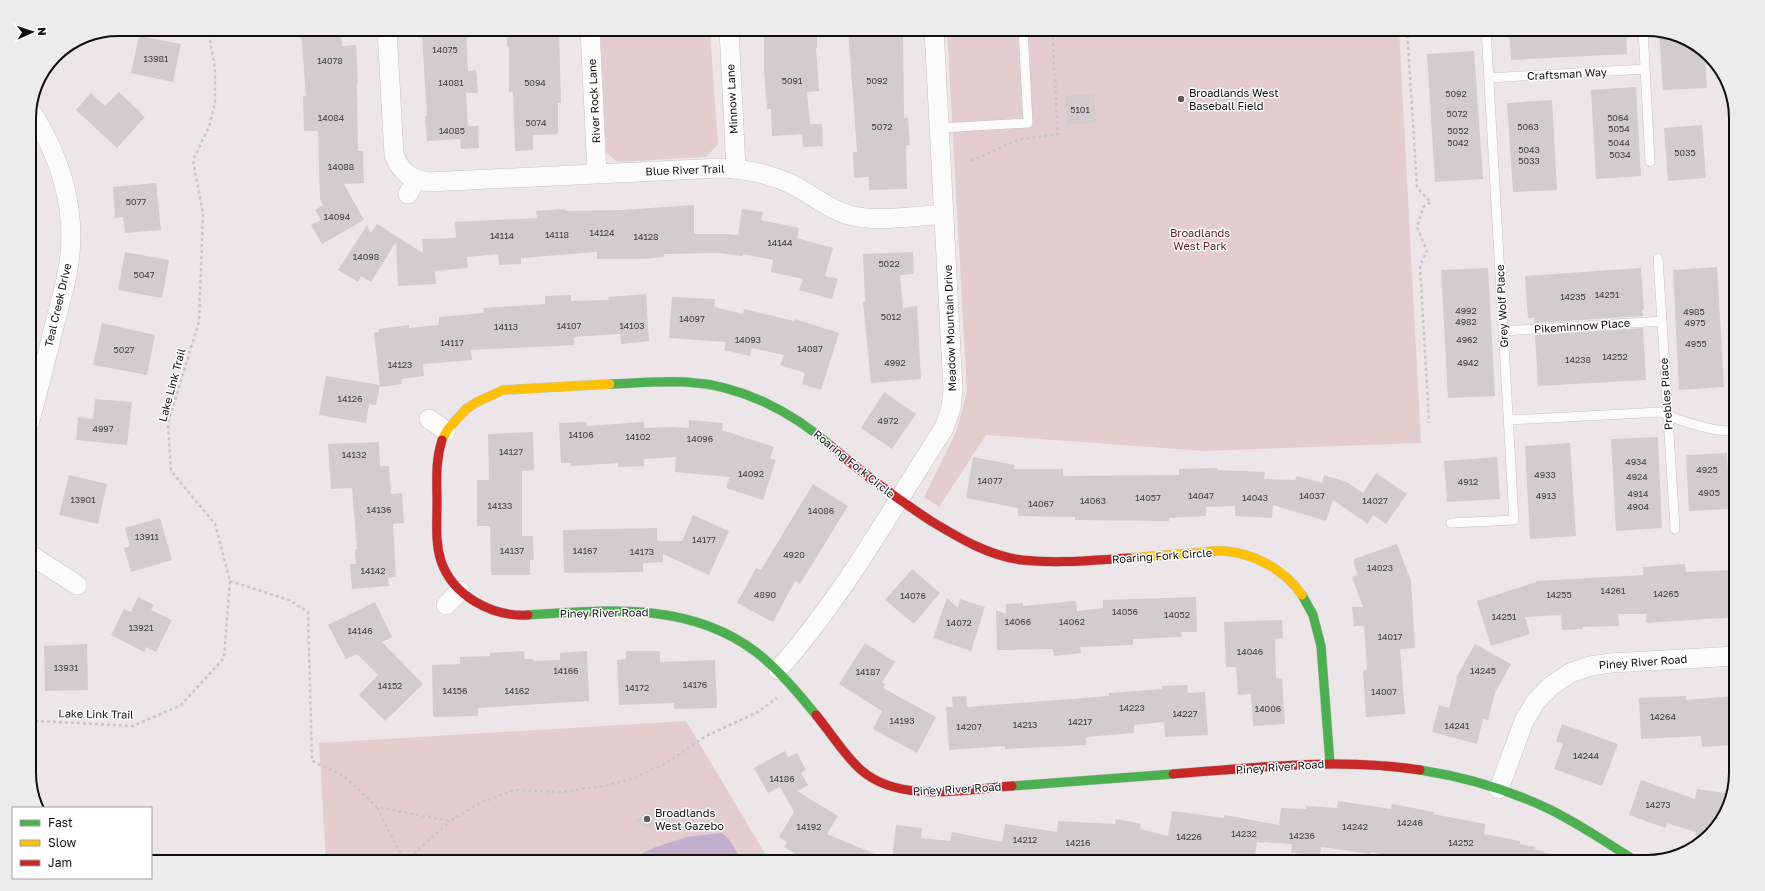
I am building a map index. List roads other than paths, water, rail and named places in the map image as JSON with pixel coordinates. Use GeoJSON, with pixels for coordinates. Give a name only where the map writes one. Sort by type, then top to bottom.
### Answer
{"type":"FeatureCollection","features":[{"type":"Feature","properties":{"kind":"street","name":"Blue River Trail"},"geometry":{"type":"LineString","coordinates":[[387,36],[394,155],[399,166],[407,175],[412,187],[428,182],[721,168],[764,174],[791,184],[836,210],[854,216],[873,218],[944,214]]}},
{"type":"Feature","properties":{"kind":"street","name":"River Rock Lane"},"geometry":{"type":"LineString","coordinates":[[590,36],[598,174]]}},
{"type":"Feature","properties":{"kind":"street","name":"Minnow Lane"},"geometry":{"type":"LineString","coordinates":[[729,36],[736,169]]}},
{"type":"Feature","properties":{"kind":"street","name":"Meadow Mountain Drive"},"geometry":{"type":"LineString","coordinates":[[784,677],[804,640],[828,608],[944,428],[951,408],[953,389],[934,36]]}},
{"type":"Feature","properties":{"kind":"street","name":"Teal Creek Drive"},"geometry":{"type":"LineString","coordinates":[[36,119],[54,153],[64,181],[69,206],[71,236],[68,273],[37,362]]}},
{"type":"Feature","properties":{"kind":"street","name":"Roaring Fork Circle"},"geometry":{"type":"LineString","coordinates":[[460,591],[450,579],[441,562],[438,545],[436,468],[439,450],[446,431],[454,420],[468,406],[486,396],[503,390],[652,382],[693,383],[720,387],[753,397],[784,412],[816,433],[862,473],[898,500],[960,539],[990,552],[1021,560],[1071,562],[1224,551],[1247,555],[1294,575],[1312,610],[1319,630],[1330,763]]}},
{"type":"Feature","properties":{"kind":"street"},"geometry":{"type":"LineString","coordinates":[[429,419],[446,431]]}},
{"type":"Feature","properties":{"kind":"street"},"geometry":{"type":"LineString","coordinates":[[36,559],[77,585]]}},
{"type":"Feature","properties":{"kind":"street"},"geometry":{"type":"LineString","coordinates":[[446,605],[460,591]]}},
{"type":"Feature","properties":{"kind":"street","name":"Piney River Road"},"geometry":{"type":"LineString","coordinates":[[460,591],[476,604],[494,612],[514,616],[634,610],[663,613],[685,618],[724,632],[752,649],[784,677],[856,765],[870,776],[889,786],[910,791],[929,792],[1330,763],[1371,764],[1420,769],[1468,779],[1499,789],[1538,804],[1582,827],[1626,855]]}},
{"type":"Feature","properties":{"kind":"street","name":"Piney River Road"},"geometry":{"type":"LineString","coordinates":[[1499,789],[1524,721],[1528,714],[1536,701],[1551,686],[1570,673],[1590,666],[1612,663],[1729,656]]}},
{"type":"Feature","properties":{"kind":"lane"},"geometry":{"type":"LineString","coordinates":[[940,128],[1028,123],[1023,36]]}},
{"type":"Feature","properties":{"kind":"lane","name":"Grey Wolf Place"},"geometry":{"type":"LineString","coordinates":[[1451,523],[1514,520],[1486,36]]}},
{"type":"Feature","properties":{"kind":"lane"},"geometry":{"type":"LineString","coordinates":[[1643,36],[1650,162]]}},
{"type":"Feature","properties":{"kind":"lane","name":"Craftsman Way"},"geometry":{"type":"LineString","coordinates":[[1489,78],[1645,69]]}},
{"type":"Feature","properties":{"kind":"lane","name":"Prebles Place"},"geometry":{"type":"LineString","coordinates":[[1658,258],[1675,529]]}},
{"type":"Feature","properties":{"kind":"lane","name":"Pikeminnow Place"},"geometry":{"type":"LineString","coordinates":[[1503,330],[1662,321]]}},
{"type":"Feature","properties":{"kind":"lane"},"geometry":{"type":"LineString","coordinates":[[1509,420],[1661,412],[1668,416],[1724,432],[1729,432]]}},
{"type":"Feature","properties":{"kind":"place","name":"Broadlands West Baseball Field"},"geometry":{"type":"Point","coordinates":[1181,99]}},
{"type":"Feature","properties":{"kind":"place","name":"Broadlands West Gazebo"},"geometry":{"type":"Point","coordinates":[647,819]}},
{"type":"Feature","properties":{"kind":"park label","name":"Broadlands West Park"},"geometry":{"type":"Point","coordinates":[1200,239]}}]}
